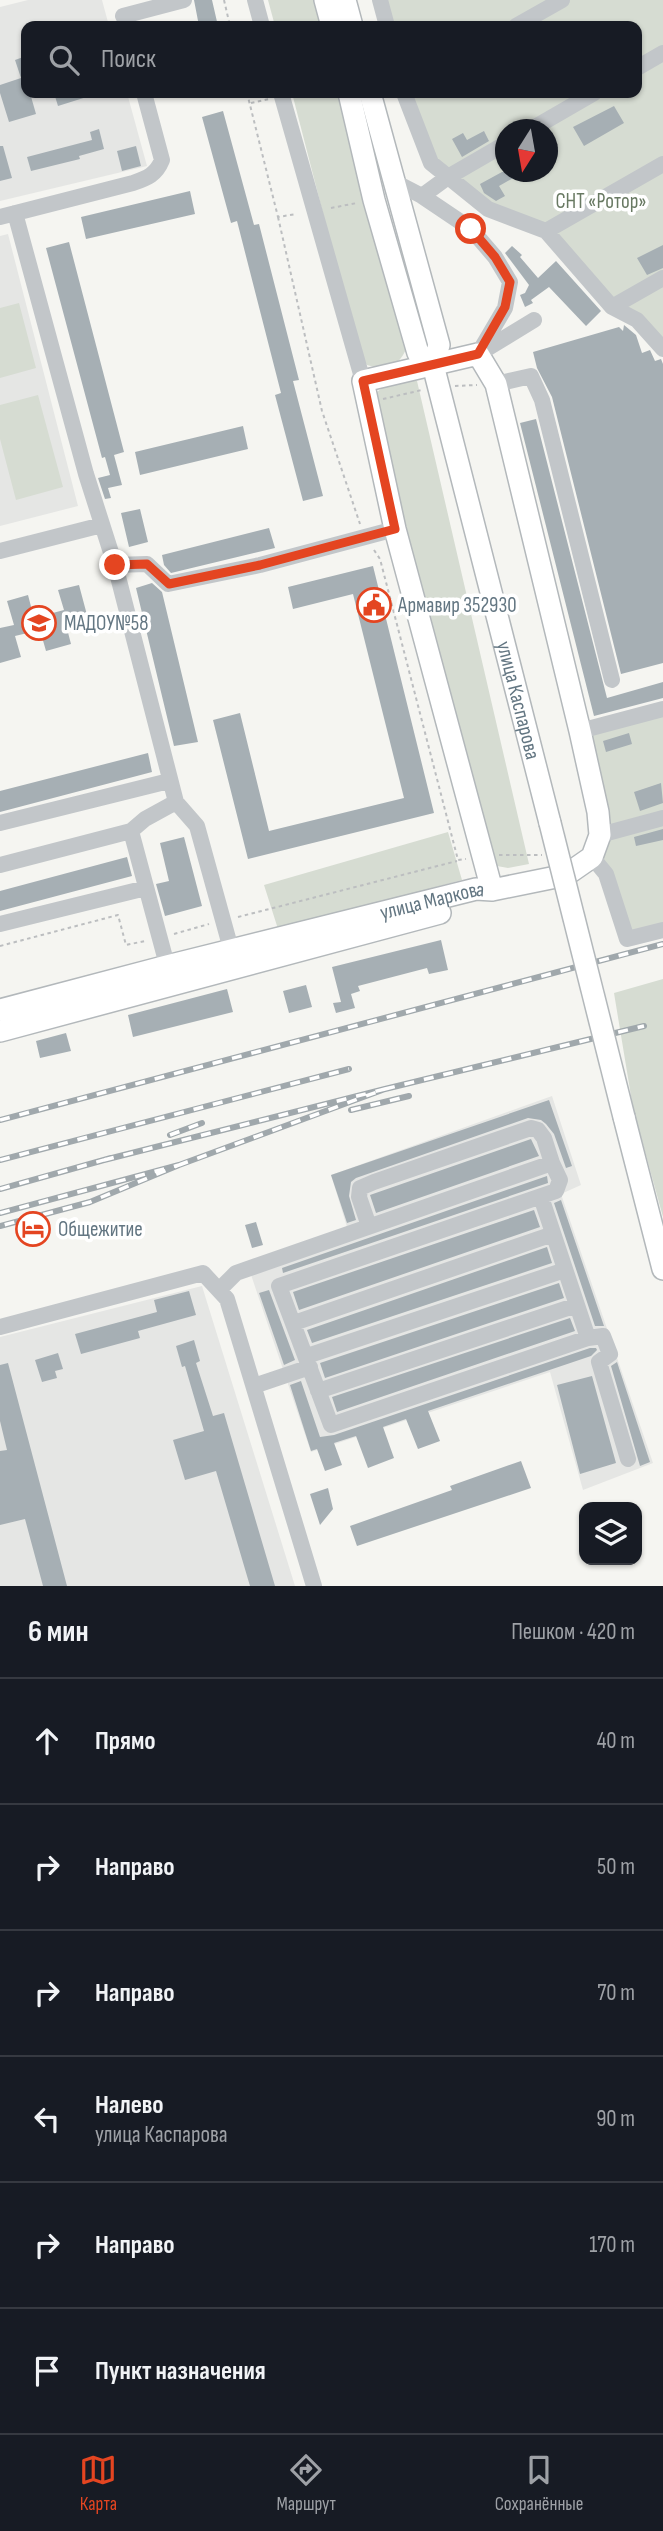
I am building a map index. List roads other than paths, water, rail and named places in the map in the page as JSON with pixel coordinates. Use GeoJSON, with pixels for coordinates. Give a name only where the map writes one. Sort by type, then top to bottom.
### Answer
{"type":"FeatureCollection","features":[{"type":"Feature","properties":{"kind":"main road"},"geometry":{"type":"LineString","coordinates":[[325,0],[331,21]]}},
{"type":"Feature","properties":{"kind":"main road"},"geometry":{"type":"LineString","coordinates":[[345,0],[351,21]]}},
{"type":"Feature","properties":{"kind":"main road","name":"улица Каспарова"},"geometry":{"type":"LineString","coordinates":[[350,98],[374,200],[425,359],[550,822],[663,1269]]}},
{"type":"Feature","properties":{"kind":"main road","name":"улица Каспарова"},"geometry":{"type":"LineString","coordinates":[[371,98],[439,345],[425,359]]}},
{"type":"Feature","properties":{"kind":"main road"},"geometry":{"type":"LineString","coordinates":[[492,890],[395,529],[363,381],[425,359],[478,354],[496,384],[598,812],[600,835],[592,857]]}},
{"type":"Feature","properties":{"kind":"main road","name":"улица Маркова"},"geometry":{"type":"LineString","coordinates":[[0,1010],[170,976],[234,960],[476,889],[492,890],[566,875],[592,857]]}},
{"type":"Feature","properties":{"kind":"main road","name":"улица Маркова"},"geometry":{"type":"LineString","coordinates":[[0,1031],[170,976]]}},
{"type":"Feature","properties":{"kind":"street"},"geometry":{"type":"LineString","coordinates":[[119,0],[125,21],[184,0]]}},
{"type":"Feature","properties":{"kind":"street"},"geometry":{"type":"LineString","coordinates":[[255,0],[261,21]]}},
{"type":"Feature","properties":{"kind":"street"},"geometry":{"type":"LineString","coordinates":[[380,0],[386,21]]}},
{"type":"Feature","properties":{"kind":"street"},"geometry":{"type":"LineString","coordinates":[[525,21],[562,0]]}},
{"type":"Feature","properties":{"kind":"street"},"geometry":{"type":"LineString","coordinates":[[642,65],[663,53]]}},
{"type":"Feature","properties":{"kind":"street"},"geometry":{"type":"LineString","coordinates":[[145,98],[162,160],[158,170],[149,178],[7,215],[115,565],[169,781],[176,802],[197,826],[234,960]]}},
{"type":"Feature","properties":{"kind":"street"},"geometry":{"type":"LineString","coordinates":[[278,98],[363,381]]}},
{"type":"Feature","properties":{"kind":"street"},"geometry":{"type":"LineString","coordinates":[[406,98],[431,163],[488,209],[546,230],[612,307],[637,320],[663,349]]}},
{"type":"Feature","properties":{"kind":"street"},"geometry":{"type":"LineString","coordinates":[[549,119],[585,98]]}},
{"type":"Feature","properties":{"kind":"street"},"geometry":{"type":"LineString","coordinates":[[422,196],[448,177],[495,150]]}},
{"type":"Feature","properties":{"kind":"street"},"geometry":{"type":"LineString","coordinates":[[546,230],[663,164]]}},
{"type":"Feature","properties":{"kind":"street"},"geometry":{"type":"LineString","coordinates":[[393,181],[422,196],[471,229],[495,257],[510,282],[505,307],[478,354]]}},
{"type":"Feature","properties":{"kind":"street"},"geometry":{"type":"LineString","coordinates":[[612,307],[663,278]]}},
{"type":"Feature","properties":{"kind":"street"},"geometry":{"type":"LineString","coordinates":[[478,354],[534,320]]}},
{"type":"Feature","properties":{"kind":"street"},"geometry":{"type":"LineString","coordinates":[[496,384],[531,376],[542,400],[612,680]]}},
{"type":"Feature","properties":{"kind":"street"},"geometry":{"type":"LineString","coordinates":[[0,551],[102,524]]}},
{"type":"Feature","properties":{"kind":"street"},"geometry":{"type":"LineString","coordinates":[[115,565],[147,564],[169,584],[260,565],[395,529]]}},
{"type":"Feature","properties":{"kind":"street"},"geometry":{"type":"LineString","coordinates":[[580,731],[663,709]]}},
{"type":"Feature","properties":{"kind":"street"},"geometry":{"type":"LineString","coordinates":[[0,823],[169,781]]}},
{"type":"Feature","properties":{"kind":"street"},"geometry":{"type":"LineString","coordinates":[[0,865],[131,831],[145,819],[176,802]]}},
{"type":"Feature","properties":{"kind":"street"},"geometry":{"type":"LineString","coordinates":[[600,835],[663,818]]}},
{"type":"Feature","properties":{"kind":"street"},"geometry":{"type":"LineString","coordinates":[[131,831],[170,976]]}},
{"type":"Feature","properties":{"kind":"street"},"geometry":{"type":"LineString","coordinates":[[592,857],[606,874],[627,939],[663,930]]}},
{"type":"Feature","properties":{"kind":"street"},"geometry":{"type":"LineString","coordinates":[[0,924],[146,888]]}},
{"type":"Feature","properties":{"kind":"street"},"geometry":{"type":"LineString","coordinates":[[369,1226],[359,1197],[360,1188],[531,1128],[538,1130],[544,1138],[560,1180],[556,1191],[279,1286],[331,1425],[588,1338],[603,1336],[610,1354],[599,1362],[628,1459]]}},
{"type":"Feature","properties":{"kind":"street"},"geometry":{"type":"LineString","coordinates":[[219,1290],[236,1273],[552,1163]]}},
{"type":"Feature","properties":{"kind":"street"},"geometry":{"type":"LineString","coordinates":[[541,1197],[588,1338]]}},
{"type":"Feature","properties":{"kind":"street"},"geometry":{"type":"LineString","coordinates":[[294,1323],[553,1234]]}},
{"type":"Feature","properties":{"kind":"street"},"geometry":{"type":"LineString","coordinates":[[254,1386],[309,1361],[565,1270]]}},
{"type":"Feature","properties":{"kind":"street"},"geometry":{"type":"LineString","coordinates":[[0,1327],[203,1273],[228,1299],[314,1586]]}},
{"type":"Feature","properties":{"kind":"street"},"geometry":{"type":"LineString","coordinates":[[318,1391],[577,1305]]}},
{"type":"Feature","properties":{"kind":"railway"},"geometry":{"type":"LineString","coordinates":[[0,1120],[663,944]]}},
{"type":"Feature","properties":{"kind":"railway"},"geometry":{"type":"LineString","coordinates":[[385,1089],[644,1026]]}},
{"type":"Feature","properties":{"kind":"railway"},"geometry":{"type":"LineString","coordinates":[[0,1160],[349,1069]]}},
{"type":"Feature","properties":{"kind":"railway"},"geometry":{"type":"LineString","coordinates":[[104,1160],[385,1089],[179,1165]]}},
{"type":"Feature","properties":{"kind":"railway"},"geometry":{"type":"LineString","coordinates":[[351,1110],[409,1096]]}},
{"type":"Feature","properties":{"kind":"railway"},"geometry":{"type":"LineString","coordinates":[[170,1135],[202,1123]]}},
{"type":"Feature","properties":{"kind":"railway"},"geometry":{"type":"LineString","coordinates":[[0,1189],[111,1158]]}},
{"type":"Feature","properties":{"kind":"railway"},"geometry":{"type":"LineString","coordinates":[[0,1213],[179,1165],[90,1202],[0,1226]]}},
{"type":"Feature","properties":{"kind":"place","name":"Армавир 352930"},"geometry":{"type":"Point","coordinates":[374,605]}},
{"type":"Feature","properties":{"kind":"place","name":"МАДОУ№58"},"geometry":{"type":"Point","coordinates":[39,623]}},
{"type":"Feature","properties":{"kind":"place","name":"Общежитие"},"geometry":{"type":"Point","coordinates":[33,1229]}},
{"type":"Feature","properties":{"kind":"park label","name":"СНТ «Ротор»"},"geometry":{"type":"Point","coordinates":[601,201]}}]}
